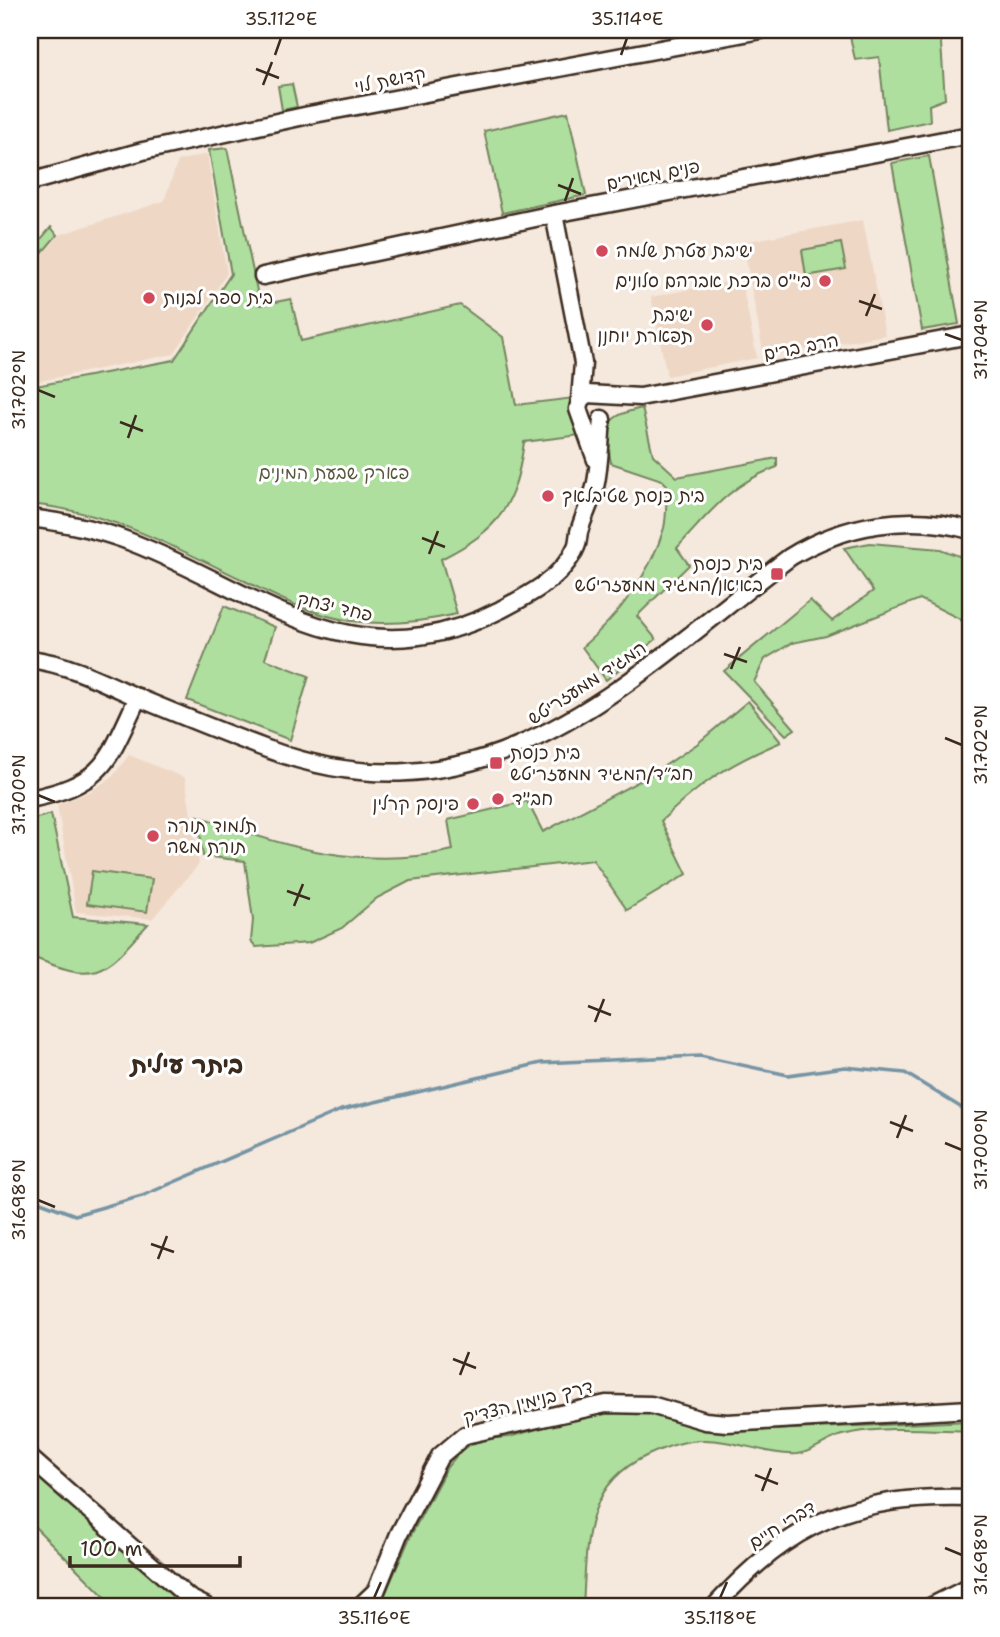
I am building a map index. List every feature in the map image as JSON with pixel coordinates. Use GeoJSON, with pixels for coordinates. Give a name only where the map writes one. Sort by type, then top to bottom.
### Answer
{"type":"FeatureCollection","features":[{"type":"Feature","properties":{"kind":"street","name":"קדושת לוי"},"geometry":{"type":"LineString","coordinates":[[30,182],[143,151],[309,115],[557,66],[761,30]]}},
{"type":"Feature","properties":{"kind":"street","name":"פנים מאירים"},"geometry":{"type":"LineString","coordinates":[[263,276],[554,214],[942,137],[970,135]]}},
{"type":"Feature","properties":{"kind":"street"},"geometry":{"type":"LineString","coordinates":[[554,214],[583,363],[578,409],[584,420],[592,423],[604,417],[607,406],[583,363]]}},
{"type":"Feature","properties":{"kind":"street","name":"הרב ברים"},"geometry":{"type":"LineString","coordinates":[[600,396],[640,397],[970,335]]}},
{"type":"Feature","properties":{"kind":"street"},"geometry":{"type":"LineString","coordinates":[[580,400],[587,394],[600,396]]}},
{"type":"Feature","properties":{"kind":"street","name":"הרב ברים"},"geometry":{"type":"LineString","coordinates":[[604,417],[640,397]]}},
{"type":"Feature","properties":{"kind":"street","name":"פחד יצחק"},"geometry":{"type":"LineString","coordinates":[[30,518],[78,526],[125,539],[300,622],[357,635],[391,637],[441,633],[463,627],[531,594],[567,561],[577,547],[579,533],[595,487],[604,417]]}},
{"type":"Feature","properties":{"kind":"street","name":"פחד יצחק"},"geometry":{"type":"LineString","coordinates":[[584,420],[597,462]]}},
{"type":"Feature","properties":{"kind":"street","name":"המגיד ממעזריטש"},"geometry":{"type":"LineString","coordinates":[[30,659],[90,675],[260,747],[328,768],[375,772],[422,770],[496,757],[541,737],[600,701],[790,557],[814,542],[838,532],[897,523],[944,524],[970,530]]}},
{"type":"Feature","properties":{"kind":"street","name":"המגיד ממעזריטש"},"geometry":{"type":"LineString","coordinates":[[897,523],[941,530],[970,540]]}},
{"type":"Feature","properties":{"kind":"street"},"geometry":{"type":"LineString","coordinates":[[30,799],[65,792],[84,783],[98,770],[113,750],[138,697]]}},
{"type":"Feature","properties":{"kind":"street","name":"דרך בנימין הצדיק"},"geometry":{"type":"LineString","coordinates":[[359,1607],[376,1591],[399,1534],[440,1455],[465,1435],[606,1404],[651,1405],[705,1421],[727,1423],[970,1409]]}},
{"type":"Feature","properties":{"kind":"street"},"geometry":{"type":"LineString","coordinates":[[30,1458],[180,1590],[207,1607]]}},
{"type":"Feature","properties":{"kind":"street","name":"דברי חיים"},"geometry":{"type":"LineString","coordinates":[[714,1607],[763,1557],[813,1524],[867,1505],[898,1499],[970,1498]]}},
{"type":"Feature","properties":{"kind":"street"},"geometry":{"type":"LineString","coordinates":[[930,1607],[970,1587]]}},
{"type":"Feature","properties":{"kind":"shaded area"},"geometry":{"type":"Polygon","coordinates":[[[207,154],[227,273],[174,354],[30,383],[30,269],[59,235],[164,201],[178,161],[207,154]]]}},
{"type":"Feature","properties":{"kind":"shaded area"},"geometry":{"type":"Polygon","coordinates":[[[863,220],[885,335],[764,357],[743,242],[863,220]]]}},
{"type":"Feature","properties":{"kind":"shaded area"},"geometry":{"type":"Polygon","coordinates":[[[741,279],[757,358],[667,376],[651,297],[741,279]]]}},
{"type":"Feature","properties":{"kind":"shaded area"},"geometry":{"type":"Polygon","coordinates":[[[129,755],[185,778],[199,864],[152,919],[76,912],[57,805],[91,791],[113,776],[129,755]]]}},
{"type":"Feature","properties":{"kind":"green space"},"geometry":{"type":"Polygon","coordinates":[[[940,30],[945,99],[929,105],[930,121],[887,130],[879,57],[855,60],[849,31],[940,30]]]}},
{"type":"Feature","properties":{"kind":"green space"},"geometry":{"type":"Polygon","coordinates":[[[292,84],[297,107],[282,110],[278,86],[292,84]]]}},
{"type":"Feature","properties":{"kind":"green space"},"geometry":{"type":"Polygon","coordinates":[[[568,112],[586,195],[502,213],[484,131],[568,112]]]}},
{"type":"Feature","properties":{"kind":"green space","name":"פארק שבעת המינים"},"geometry":{"type":"Polygon","coordinates":[[[227,148],[260,305],[291,299],[301,341],[460,305],[503,337],[516,405],[574,398],[581,435],[524,442],[516,483],[501,514],[478,537],[441,559],[457,614],[391,623],[337,618],[281,599],[190,554],[113,522],[30,504],[30,387],[174,360],[231,274],[209,150],[227,148]]]}},
{"type":"Feature","properties":{"kind":"green space"},"geometry":{"type":"Polygon","coordinates":[[[929,156],[959,324],[922,330],[892,163],[929,156]]]}},
{"type":"Feature","properties":{"kind":"green space"},"geometry":{"type":"Polygon","coordinates":[[[51,227],[57,235],[30,267],[30,252],[51,227]]]}},
{"type":"Feature","properties":{"kind":"green space"},"geometry":{"type":"Polygon","coordinates":[[[841,243],[846,269],[806,276],[802,250],[841,243]]]}},
{"type":"Feature","properties":{"kind":"green space"},"geometry":{"type":"Polygon","coordinates":[[[642,408],[653,455],[677,477],[777,458],[777,467],[733,491],[677,548],[689,565],[637,616],[656,639],[606,680],[582,647],[608,622],[631,594],[650,562],[665,523],[667,485],[662,480],[611,463],[607,440],[609,425],[619,415],[642,408]]]}},
{"type":"Feature","properties":{"kind":"green space"},"geometry":{"type":"Polygon","coordinates":[[[870,543],[940,549],[970,560],[970,631],[960,619],[920,599],[826,636],[792,643],[765,659],[754,682],[795,729],[786,735],[724,671],[810,600],[832,621],[873,591],[844,548],[870,543]]]}},
{"type":"Feature","properties":{"kind":"green space"},"geometry":{"type":"Polygon","coordinates":[[[224,606],[275,627],[265,659],[309,676],[290,740],[187,700],[224,606]]]}},
{"type":"Feature","properties":{"kind":"green space"},"geometry":{"type":"Polygon","coordinates":[[[748,701],[781,742],[717,775],[661,821],[687,874],[627,910],[593,860],[410,881],[377,898],[342,928],[309,943],[256,947],[251,941],[253,920],[245,861],[203,856],[198,816],[292,846],[355,857],[420,856],[453,850],[448,820],[527,801],[543,832],[651,775],[697,744],[748,701]]]}},
{"type":"Feature","properties":{"kind":"green space"},"geometry":{"type":"Polygon","coordinates":[[[51,814],[73,917],[148,924],[120,955],[97,970],[70,970],[30,956],[30,820],[51,814]]]}},
{"type":"Feature","properties":{"kind":"green space"},"geometry":{"type":"Polygon","coordinates":[[[92,871],[152,879],[147,912],[87,904],[92,871]]]}},
{"type":"Feature","properties":{"kind":"green space"},"geometry":{"type":"Polygon","coordinates":[[[626,1410],[658,1414],[727,1432],[970,1421],[970,1431],[906,1429],[857,1432],[836,1437],[798,1454],[775,1453],[715,1440],[696,1440],[673,1445],[646,1456],[625,1469],[610,1484],[599,1501],[588,1540],[583,1607],[375,1607],[383,1599],[411,1535],[447,1467],[463,1448],[483,1439],[509,1437],[584,1416],[626,1410]]]}},
{"type":"Feature","properties":{"kind":"green space"},"geometry":{"type":"Polygon","coordinates":[[[30,1467],[192,1607],[115,1607],[30,1522],[30,1467]]]}},
{"type":"Feature","properties":{"kind":"waterway"},"geometry":{"type":"LineString","coordinates":[[30,1198],[75,1215],[142,1196],[341,1110],[541,1063],[700,1056],[788,1075],[845,1067],[905,1073],[970,1113]]}},
{"type":"Feature","properties":{"kind":"place","name":"ישיבת עטרת שלמה"},"geometry":{"type":"Point","coordinates":[602,251]}},
{"type":"Feature","properties":{"kind":"place","name":"בי\"ס ברכת אברהם סלונים"},"geometry":{"type":"Point","coordinates":[825,281]}},
{"type":"Feature","properties":{"kind":"place","name":"בית ספר לבנות"},"geometry":{"type":"Point","coordinates":[149,298]}},
{"type":"Feature","properties":{"kind":"place","name":"ישיבת תפארת יוחנן"},"geometry":{"type":"Point","coordinates":[707,325]}},
{"type":"Feature","properties":{"kind":"place","name":"בית כנסת שטיבלאך"},"geometry":{"type":"Point","coordinates":[548,496]}},
{"type":"Feature","properties":{"kind":"place","name":"בית כנסת באיאן/המגיד ממעזריטש"},"geometry":{"type":"Point","coordinates":[777,574]}},
{"type":"Feature","properties":{"kind":"place","name":"בית כנסת חב״ד/המגיד ממעזריטש"},"geometry":{"type":"Point","coordinates":[496,763]}},
{"type":"Feature","properties":{"kind":"place","name":"חב\"ד"},"geometry":{"type":"Point","coordinates":[498,799]}},
{"type":"Feature","properties":{"kind":"place","name":"פינסק קרלין"},"geometry":{"type":"Point","coordinates":[473,804]}},
{"type":"Feature","properties":{"kind":"place","name":"תלמוד תורה תורת משה"},"geometry":{"type":"Point","coordinates":[153,836]}},
{"type":"Feature","properties":{"kind":"district","name":"ביתר עילית"},"geometry":{"type":"Point","coordinates":[187,1065]}}]}
